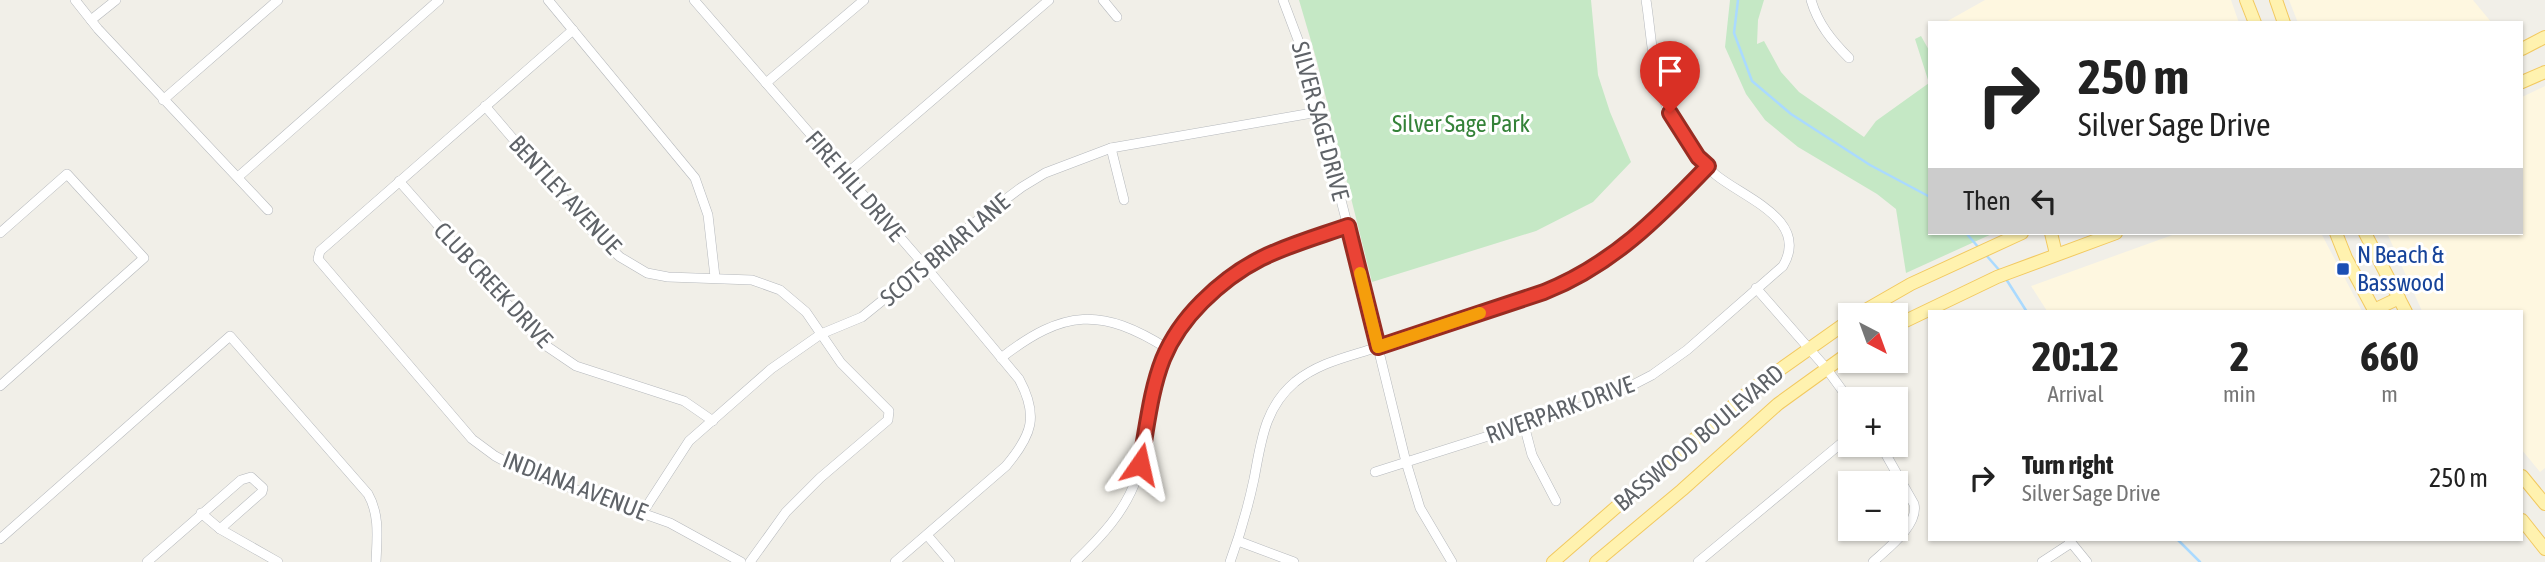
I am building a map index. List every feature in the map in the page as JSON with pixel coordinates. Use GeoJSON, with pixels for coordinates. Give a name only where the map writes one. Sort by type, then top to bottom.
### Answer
{"type":"FeatureCollection","features":[{"type":"Feature","properties":{"kind":"main road"},"geometry":{"type":"LineString","coordinates":[[2246,0],[2254,21]]}},
{"type":"Feature","properties":{"kind":"main road"},"geometry":{"type":"LineString","coordinates":[[2276,0],[2283,21]]}},
{"type":"Feature","properties":{"kind":"main road"},"geometry":{"type":"LineString","coordinates":[[2523,48],[2545,37]]}},
{"type":"Feature","properties":{"kind":"main road"},"geometry":{"type":"LineString","coordinates":[[2523,82],[2545,72]]}},
{"type":"Feature","properties":{"kind":"main road"},"geometry":{"type":"LineString","coordinates":[[1878,303],[1911,284],[2017,235]]}},
{"type":"Feature","properties":{"kind":"main road"},"geometry":{"type":"LineString","coordinates":[[2051,235],[2056,254]]}},
{"type":"Feature","properties":{"kind":"main road"},"geometry":{"type":"LineString","coordinates":[[1931,310],[1987,281],[2110,235]]}},
{"type":"Feature","properties":{"kind":"main road"},"geometry":{"type":"LineString","coordinates":[[2337,235],[2373,310]]}},
{"type":"Feature","properties":{"kind":"main road"},"geometry":{"type":"LineString","coordinates":[[2366,235],[2405,310]]}},
{"type":"Feature","properties":{"kind":"main road"},"geometry":{"type":"LineString","coordinates":[[2376,310],[2399,298]]}},
{"type":"Feature","properties":{"kind":"main road"},"geometry":{"type":"LineString","coordinates":[[1908,320],[1928,311]]}},
{"type":"Feature","properties":{"kind":"main road","name":"BASSWOOD BOULEVARD"},"geometry":{"type":"LineString","coordinates":[[1553,562],[1742,398],[1838,328]]}},
{"type":"Feature","properties":{"kind":"main road","name":"BASSWOOD BOULEVARD"},"geometry":{"type":"LineString","coordinates":[[1596,562],[1778,404],[1838,360]]}},
{"type":"Feature","properties":{"kind":"main road"},"geometry":{"type":"LineString","coordinates":[[2523,477],[2545,504]]}},
{"type":"Feature","properties":{"kind":"main road"},"geometry":{"type":"LineString","coordinates":[[2523,521],[2545,549]]}},
{"type":"Feature","properties":{"kind":"street"},"geometry":{"type":"LineString","coordinates":[[75,0],[163,100],[268,210]]}},
{"type":"Feature","properties":{"kind":"street"},"geometry":{"type":"LineString","coordinates":[[92,20],[116,0]]}},
{"type":"Feature","properties":{"kind":"street"},"geometry":{"type":"LineString","coordinates":[[163,100],[278,0]]}},
{"type":"Feature","properties":{"kind":"street"},"geometry":{"type":"LineString","coordinates":[[238,177],[439,0]]}},
{"type":"Feature","properties":{"kind":"street"},"geometry":{"type":"LineString","coordinates":[[548,0],[695,178],[708,215],[715,277]]}},
{"type":"Feature","properties":{"kind":"street","name":"FIRE HILL DRIVE"},"geometry":{"type":"LineString","coordinates":[[694,0],[925,266],[1019,379],[1027,394],[1030,405],[1029,432],[1021,449],[1006,466],[895,562]]}},
{"type":"Feature","properties":{"kind":"street"},"geometry":{"type":"LineString","coordinates":[[766,83],[864,0]]}},
{"type":"Feature","properties":{"kind":"street"},"geometry":{"type":"LineString","coordinates":[[845,175],[1049,0]]}},
{"type":"Feature","properties":{"kind":"street"},"geometry":{"type":"LineString","coordinates":[[1103,0],[1117,17]]}},
{"type":"Feature","properties":{"kind":"street","name":"SILVER SAGE DRIVE"},"geometry":{"type":"LineString","coordinates":[[1283,0],[1303,53],[1406,462],[1420,508],[1452,562]]}},
{"type":"Feature","properties":{"kind":"street"},"geometry":{"type":"LineString","coordinates":[[1230,562],[1254,479],[1265,423],[1285,392],[1309,373],[1335,360],[1544,292],[1592,270],[1662,215],[1708,166],[1698,157],[1683,135],[1662,95],[1646,0]]}},
{"type":"Feature","properties":{"kind":"street"},"geometry":{"type":"LineString","coordinates":[[1811,0],[1824,29],[1849,58]]}},
{"type":"Feature","properties":{"kind":"street"},"geometry":{"type":"LineString","coordinates":[[399,181],[573,30]]}},
{"type":"Feature","properties":{"kind":"street","name":"BENTLEY AVENUE"},"geometry":{"type":"LineString","coordinates":[[485,106],[592,231],[620,257],[647,272],[668,277],[752,280],[780,290],[806,312],[832,350],[863,387],[889,411],[888,420],[820,478],[786,512],[750,562]]}},
{"type":"Feature","properties":{"kind":"street","name":"SCOTS BRIAR LANE"},"geometry":{"type":"LineString","coordinates":[[643,512],[683,447],[771,369],[821,334],[862,317],[925,266],[950,241],[1022,187],[1067,163],[1111,148],[1318,112]]}},
{"type":"Feature","properties":{"kind":"street"},"geometry":{"type":"LineString","coordinates":[[1111,148],[1124,200]]}},
{"type":"Feature","properties":{"kind":"street","name":"RIVERPARK DRIVE"},"geometry":{"type":"LineString","coordinates":[[1375,472],[1589,404],[1625,389],[1652,375],[1687,349],[1783,266],[1790,254],[1790,248],[1787,234],[1775,216],[1715,174],[1708,166]]}},
{"type":"Feature","properties":{"kind":"street"},"geometry":{"type":"LineString","coordinates":[[0,233],[67,174],[144,258],[0,386]]}},
{"type":"Feature","properties":{"kind":"street","name":"INDIANA AVENUE"},"geometry":{"type":"LineString","coordinates":[[399,181],[320,251],[318,259],[472,439],[495,456],[523,471],[670,523],[741,562]]}},
{"type":"Feature","properties":{"kind":"street","name":"CLUB CREEK DRIVE"},"geometry":{"type":"LineString","coordinates":[[399,181],[526,327],[557,354],[576,366],[684,401],[704,412],[713,421]]}},
{"type":"Feature","properties":{"kind":"street"},"geometry":{"type":"LineString","coordinates":[[1075,562],[1119,515],[1133,486],[1156,382],[1168,349],[1179,329],[1224,281],[1246,265],[1289,246],[1348,226]]}},
{"type":"Feature","properties":{"kind":"street"},"geometry":{"type":"LineString","coordinates":[[1756,288],[1840,387]]}},
{"type":"Feature","properties":{"kind":"street"},"geometry":{"type":"LineString","coordinates":[[1001,358],[1039,331],[1072,320],[1090,318],[1133,329],[1168,349]]}},
{"type":"Feature","properties":{"kind":"street"},"geometry":{"type":"LineString","coordinates":[[0,539],[230,336],[368,494],[376,514],[376,562]]}},
{"type":"Feature","properties":{"kind":"street"},"geometry":{"type":"LineString","coordinates":[[1524,425],[1532,455],[1556,501]]}},
{"type":"Feature","properties":{"kind":"street"},"geometry":{"type":"LineString","coordinates":[[1698,562],[1838,446]]}},
{"type":"Feature","properties":{"kind":"street"},"geometry":{"type":"LineString","coordinates":[[1873,562],[1912,521],[1915,511],[1887,457]]}},
{"type":"Feature","properties":{"kind":"street"},"geometry":{"type":"LineString","coordinates":[[147,562],[246,476],[257,481],[263,488],[262,492],[219,528]]}},
{"type":"Feature","properties":{"kind":"street"},"geometry":{"type":"LineString","coordinates":[[201,513],[219,528],[278,562]]}},
{"type":"Feature","properties":{"kind":"street"},"geometry":{"type":"LineString","coordinates":[[927,535],[950,562]]}},
{"type":"Feature","properties":{"kind":"street"},"geometry":{"type":"LineString","coordinates":[[1238,541],[1294,562]]}},
{"type":"Feature","properties":{"kind":"street"},"geometry":{"type":"LineString","coordinates":[[2042,562],[2070,541],[2087,562]]}},
{"type":"Feature","properties":{"kind":"shaded area"},"geometry":{"type":"Polygon","coordinates":[[[1985,0],[2231,0],[2238,21],[1948,21],[1985,0]]]}},
{"type":"Feature","properties":{"kind":"shaded area"},"geometry":{"type":"Polygon","coordinates":[[[2289,0],[2473,0],[2490,21],[2297,21],[2289,0]]]}},
{"type":"Feature","properties":{"kind":"shaded area"},"geometry":{"type":"Polygon","coordinates":[[[2545,86],[2545,468],[2540,472],[2523,451],[2523,310],[2422,310],[2388,235],[2523,235],[2523,97],[2545,86]]]}},
{"type":"Feature","properties":{"kind":"shaded area"},"geometry":{"type":"Polygon","coordinates":[[[2172,235],[2322,235],[2361,310],[2046,310],[2031,286],[2172,235]]]}},
{"type":"Feature","properties":{"kind":"green space","name":"Silver Sage Park"},"geometry":{"type":"Polygon","coordinates":[[[1299,0],[1591,0],[1598,75],[1631,162],[1593,202],[1536,231],[1372,282],[1299,0]]]}},
{"type":"Feature","properties":{"kind":"green space"},"geometry":{"type":"Polygon","coordinates":[[[1730,0],[1764,0],[1758,20],[1757,44],[1764,41],[1781,72],[1799,92],[1864,137],[1876,121],[1928,84],[1928,235],[1990,235],[1906,273],[1896,209],[1877,194],[1798,147],[1765,120],[1746,94],[1725,47],[1730,0]]]}},
{"type":"Feature","properties":{"kind":"green space"},"geometry":{"type":"Polygon","coordinates":[[[1921,36],[1928,48],[1928,80],[1915,39],[1921,36]]]}},
{"type":"Feature","properties":{"kind":"waterway"},"geometry":{"type":"LineString","coordinates":[[1738,0],[1734,33],[1752,81],[1791,114],[1870,165],[1928,196]]}},
{"type":"Feature","properties":{"kind":"waterway"},"geometry":{"type":"LineString","coordinates":[[1968,235],[1979,248]]}},
{"type":"Feature","properties":{"kind":"waterway"},"geometry":{"type":"LineString","coordinates":[[1986,255],[2000,271]]}},
{"type":"Feature","properties":{"kind":"waterway"},"geometry":{"type":"LineString","coordinates":[[2006,279],[2026,310]]}},
{"type":"Feature","properties":{"kind":"waterway"},"geometry":{"type":"LineString","coordinates":[[2179,541],[2200,562]]}},
{"type":"Feature","properties":{"kind":"slow traffic"},"geometry":{"type":"LineString","coordinates":[[1360,273],[1378,347],[1480,313]]}},
{"type":"Feature","properties":{"kind":"place","name":"N Beach & Basswood"},"geometry":{"type":"Point","coordinates":[2343,269]}},
{"type":"Feature","properties":{"kind":"route"},"geometry":{"type":"LineString","coordinates":[[1140,464],[1156,382],[1164,358],[1179,329],[1224,281],[1246,265],[1267,254],[1348,226],[1378,347],[1544,292],[1592,270],[1612,256],[1662,215],[1708,166],[1698,157],[1670,113]]}}]}
